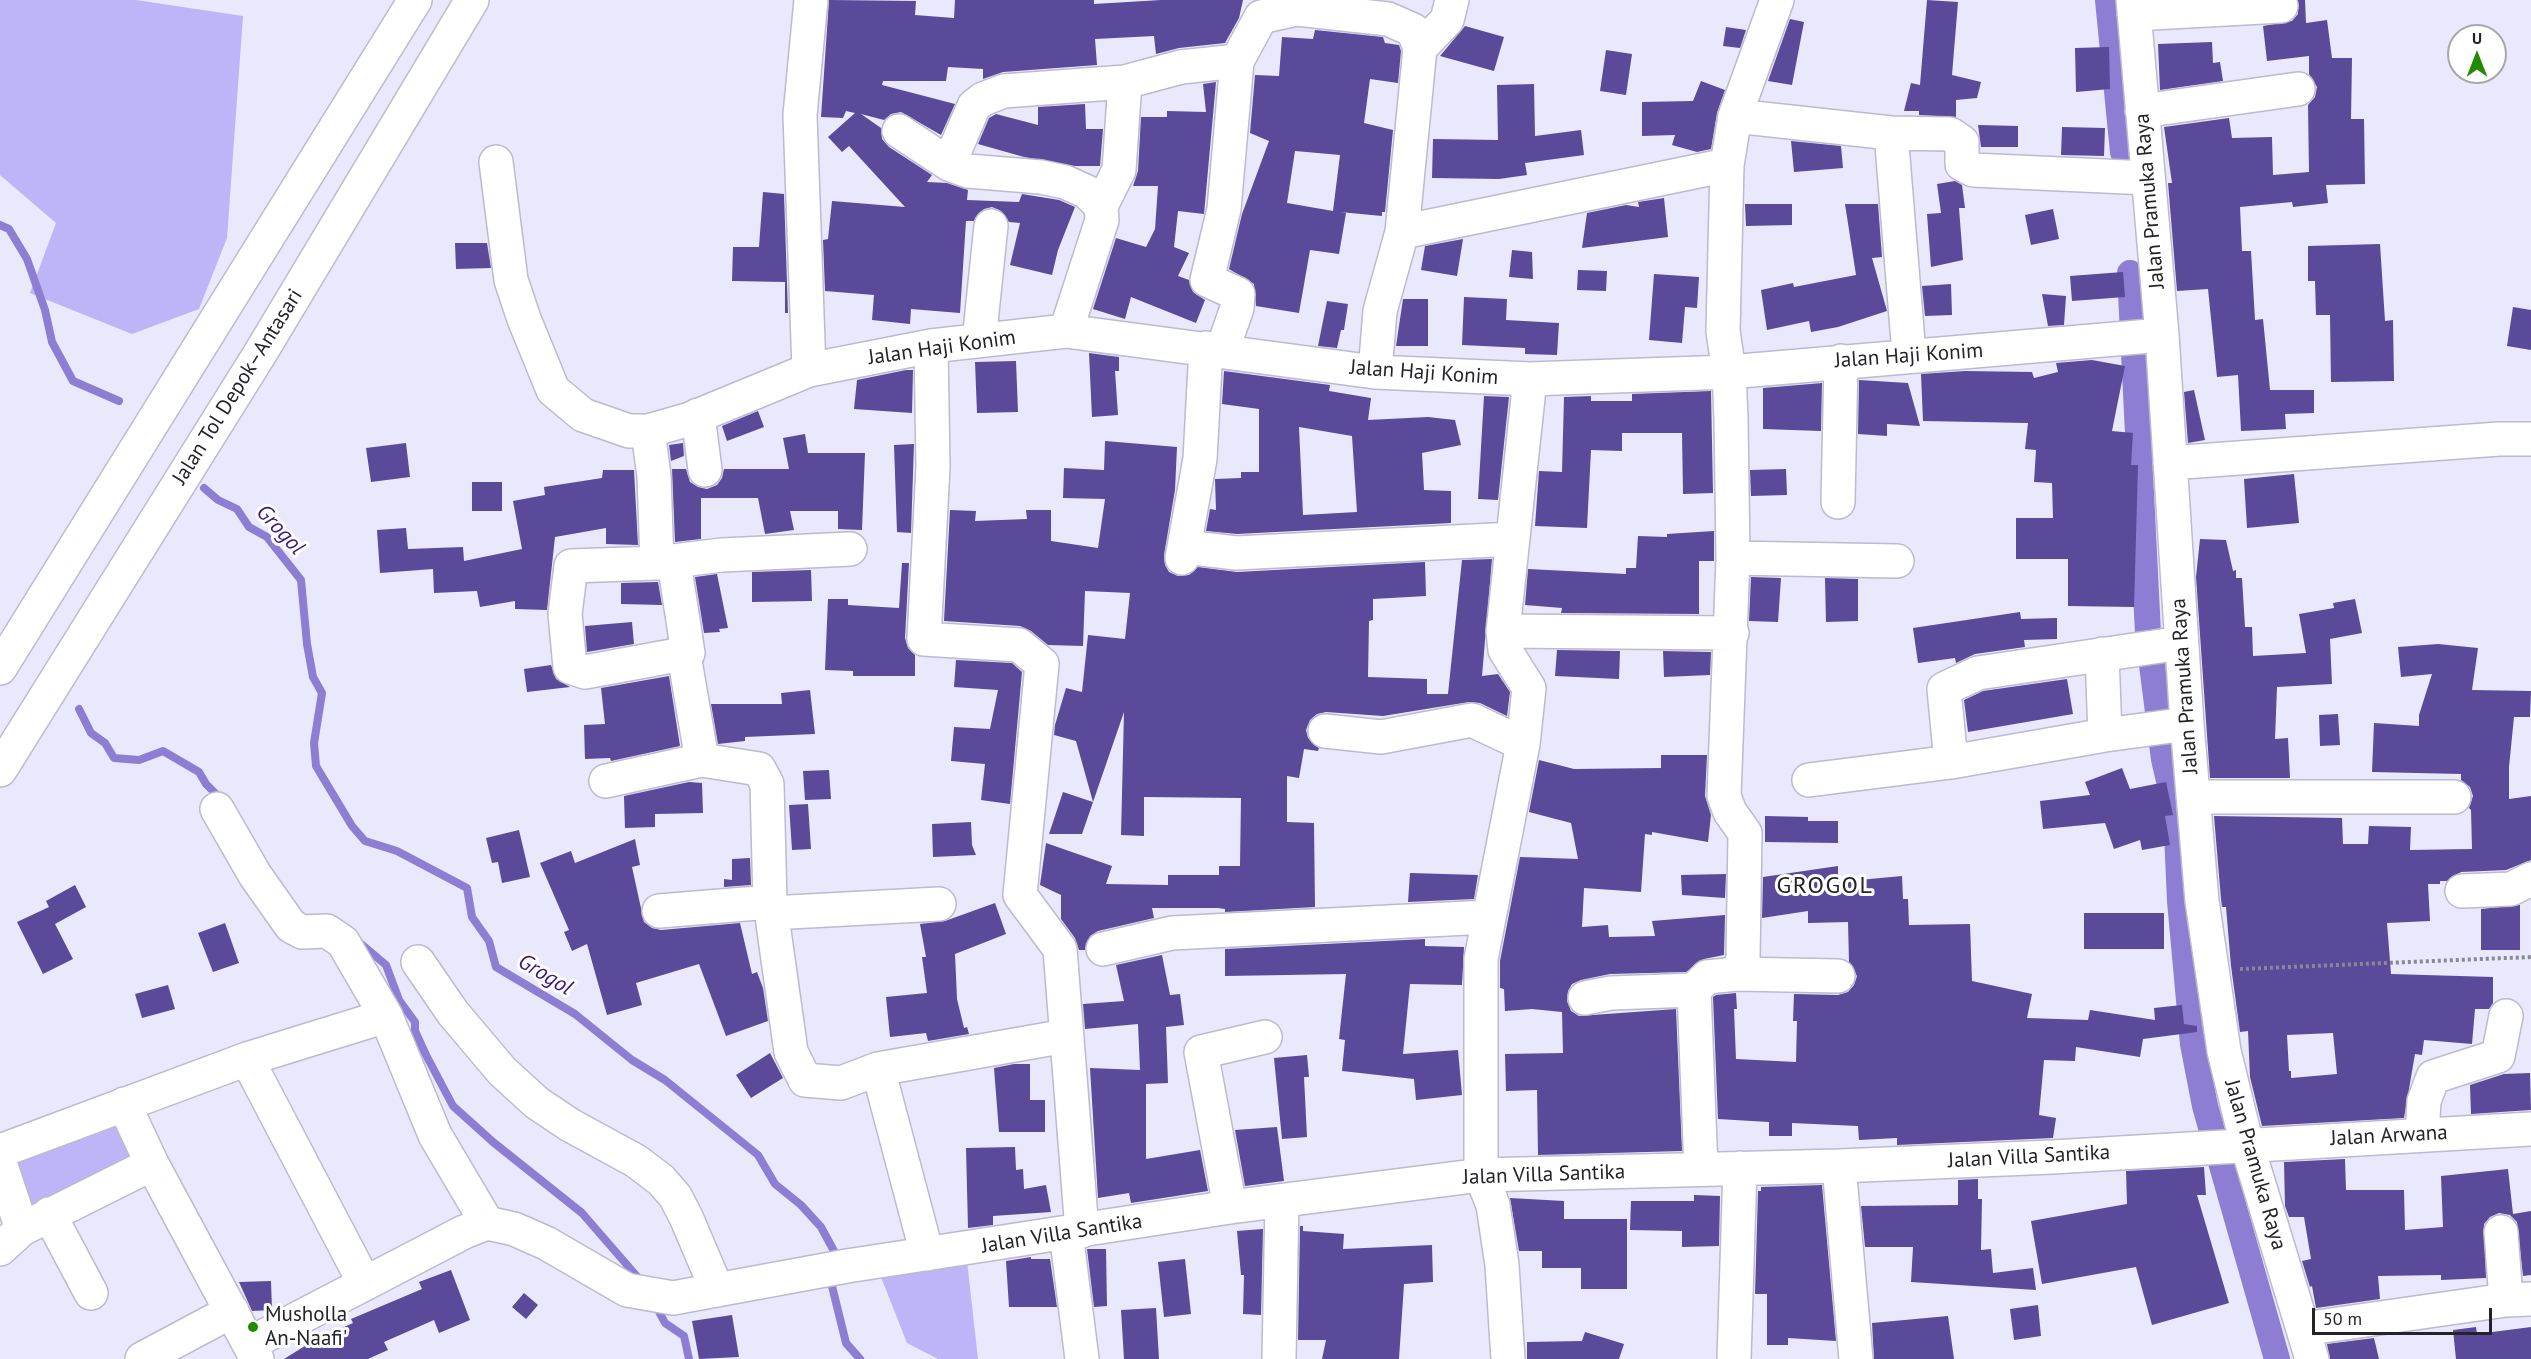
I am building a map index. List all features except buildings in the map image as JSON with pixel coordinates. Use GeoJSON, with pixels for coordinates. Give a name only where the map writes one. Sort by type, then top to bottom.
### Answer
{"type":"FeatureCollection","features":[{"type":"Feature","properties":{"kind":"main road"},"geometry":{"type":"LineString","coordinates":[[0,668],[415,0]]}},
{"type":"Feature","properties":{"kind":"main road","name":"Jalan Tol Depok–Antasari"},"geometry":{"type":"LineString","coordinates":[[0,771],[261,352],[472,0]]}},
{"type":"Feature","properties":{"kind":"main road"},"geometry":{"type":"LineString","coordinates":[[809,370],[800,115],[812,0]]}},
{"type":"Feature","properties":{"kind":"main road"},"geometry":{"type":"LineString","coordinates":[[1420,48],[1447,20],[1452,0]]}},
{"type":"Feature","properties":{"kind":"main road"},"geometry":{"type":"LineString","coordinates":[[1737,974],[1743,959],[1745,833],[1730,812],[1724,796],[1732,633],[1733,558],[1729,372],[1723,331],[1727,165],[1735,116],[1772,1]]}},
{"type":"Feature","properties":{"kind":"main road"},"geometry":{"type":"LineString","coordinates":[[2134,7],[2281,6]]}},
{"type":"Feature","properties":{"kind":"main road","name":"Jalan Pramuka Raya"},"geometry":{"type":"LineString","coordinates":[[2134,7],[2148,178],[2157,335],[2170,463],[2162,646],[2170,726],[2194,797],[2202,901],[2238,1146],[2307,1344]]}},
{"type":"Feature","properties":{"kind":"main road"},"geometry":{"type":"LineString","coordinates":[[1374,372],[1380,311],[1402,232],[1420,48],[1413,30],[1389,19],[1297,9],[1258,9],[1237,61],[1224,209],[1207,280],[1238,294],[1237,308],[1214,350],[1200,459],[1183,553],[1236,553],[1513,540]]}},
{"type":"Feature","properties":{"kind":"main road"},"geometry":{"type":"LineString","coordinates":[[949,164],[974,106],[983,99],[1004,91],[1125,82],[1181,67],[1237,61]]}},
{"type":"Feature","properties":{"kind":"main road"},"geometry":{"type":"LineString","coordinates":[[1066,331],[1102,219],[1101,206],[1119,170],[1125,82]]}},
{"type":"Feature","properties":{"kind":"main road"},"geometry":{"type":"LineString","coordinates":[[2142,111],[2298,89]]}},
{"type":"Feature","properties":{"kind":"main road"},"geometry":{"type":"LineString","coordinates":[[1735,116],[1891,133],[1950,134],[1958,137],[1962,142],[1962,164],[1973,170],[2148,178]]}},
{"type":"Feature","properties":{"kind":"main road"},"geometry":{"type":"LineString","coordinates":[[899,130],[949,164],[968,171],[1041,177],[1065,182],[1087,192],[1101,206]]}},
{"type":"Feature","properties":{"kind":"main road"},"geometry":{"type":"LineString","coordinates":[[1891,133],[1909,354]]}},
{"type":"Feature","properties":{"kind":"main road","name":"Jalan Haji Konim"},"geometry":{"type":"LineString","coordinates":[[496,162],[511,280],[553,390],[583,415],[612,427],[648,430],[674,425],[809,370],[931,346],[1066,331],[1374,372],[1530,379],[1729,372],[1909,354],[2051,346],[2157,335]]}},
{"type":"Feature","properties":{"kind":"main road"},"geometry":{"type":"LineString","coordinates":[[1402,232],[1727,165]]}},
{"type":"Feature","properties":{"kind":"main road"},"geometry":{"type":"LineString","coordinates":[[979,341],[991,226]]}},
{"type":"Feature","properties":{"kind":"main road"},"geometry":{"type":"LineString","coordinates":[[931,346],[933,467],[924,639],[1019,645],[1042,664],[1020,895],[1060,949],[1082,1359]]}},
{"type":"Feature","properties":{"kind":"main road"},"geometry":{"type":"LineString","coordinates":[[1838,502],[1841,361]]}},
{"type":"Feature","properties":{"kind":"main road"},"geometry":{"type":"LineString","coordinates":[[1508,1359],[1499,1245],[1493,1205],[1481,1175],[1481,959],[1487,917],[1523,744],[1529,688],[1505,650],[1503,631],[1530,379]]}},
{"type":"Feature","properties":{"kind":"main road"},"geometry":{"type":"LineString","coordinates":[[698,415],[705,470]]}},
{"type":"Feature","properties":{"kind":"main road"},"geometry":{"type":"LineString","coordinates":[[648,430],[666,563],[688,644],[688,653],[585,672],[570,667],[565,614],[571,566],[666,563],[722,555],[850,549]]}},
{"type":"Feature","properties":{"kind":"main road"},"geometry":{"type":"LineString","coordinates":[[2170,463],[2499,439],[2531,439]]}},
{"type":"Feature","properties":{"kind":"main road"},"geometry":{"type":"LineString","coordinates":[[1733,558],[1897,561]]}},
{"type":"Feature","properties":{"kind":"main road"},"geometry":{"type":"LineString","coordinates":[[1503,631],[1732,633]]}},
{"type":"Feature","properties":{"kind":"main road"},"geometry":{"type":"LineString","coordinates":[[1951,762],[1944,689],[1978,673],[2162,646]]}},
{"type":"Feature","properties":{"kind":"main road"},"geometry":{"type":"LineString","coordinates":[[2102,654],[2104,735]]}},
{"type":"Feature","properties":{"kind":"main road"},"geometry":{"type":"LineString","coordinates":[[684,655],[702,760]]}},
{"type":"Feature","properties":{"kind":"main road"},"geometry":{"type":"LineString","coordinates":[[1325,731],[1381,737],[1472,720],[1523,744]]}},
{"type":"Feature","properties":{"kind":"main road"},"geometry":{"type":"LineString","coordinates":[[1809,780],[1951,762],[2104,735],[2170,726]]}},
{"type":"Feature","properties":{"kind":"main road"},"geometry":{"type":"LineString","coordinates":[[606,781],[702,760],[759,769],[767,784],[771,907],[790,1052],[805,1080],[841,1083],[878,1069],[1066,1036]]}},
{"type":"Feature","properties":{"kind":"main road"},"geometry":{"type":"LineString","coordinates":[[2194,797],[2454,797]]}},
{"type":"Feature","properties":{"kind":"main road"},"geometry":{"type":"LineString","coordinates":[[124,1104],[152,1164],[253,1351],[365,1284],[487,1223],[435,1135],[386,1016],[343,942],[327,931],[302,932],[291,926],[255,875],[217,809]]}},
{"type":"Feature","properties":{"kind":"main road"},"geometry":{"type":"LineString","coordinates":[[2462,891],[2511,889],[2531,879]]}},
{"type":"Feature","properties":{"kind":"main road"},"geometry":{"type":"LineString","coordinates":[[659,910],[939,904]]}},
{"type":"Feature","properties":{"kind":"main road"},"geometry":{"type":"LineString","coordinates":[[1103,949],[1172,933],[1487,917]]}},
{"type":"Feature","properties":{"kind":"main road"},"geometry":{"type":"LineString","coordinates":[[418,962],[453,1013],[502,1071],[537,1103],[570,1125],[636,1161],[661,1180],[675,1196],[686,1216],[717,1290]]}},
{"type":"Feature","properties":{"kind":"main road"},"geometry":{"type":"LineString","coordinates":[[1585,998],[1611,993],[1694,990],[1707,977],[1737,974],[1838,976]]}},
{"type":"Feature","properties":{"kind":"main road"},"geometry":{"type":"LineString","coordinates":[[1694,990],[1701,1169]]}},
{"type":"Feature","properties":{"kind":"main road"},"geometry":{"type":"LineString","coordinates":[[0,1151],[247,1059],[386,1016]]}},
{"type":"Feature","properties":{"kind":"main road"},"geometry":{"type":"LineString","coordinates":[[2422,1134],[2424,1101],[2433,1077],[2498,1056],[2506,1016]]}},
{"type":"Feature","properties":{"kind":"main road"},"geometry":{"type":"LineString","coordinates":[[1230,1207],[1201,1052],[1265,1037]]}},
{"type":"Feature","properties":{"kind":"main road"},"geometry":{"type":"LineString","coordinates":[[247,1059],[365,1284]]}},
{"type":"Feature","properties":{"kind":"main road"},"geometry":{"type":"LineString","coordinates":[[878,1069],[927,1254]]}},
{"type":"Feature","properties":{"kind":"main road","name":"Jalan Arwana"},"geometry":{"type":"LineString","coordinates":[[2238,1146],[2531,1129]]}},
{"type":"Feature","properties":{"kind":"main road","name":"Jalan Villa Santika"},"geometry":{"type":"LineString","coordinates":[[487,1223],[514,1228],[546,1243],[627,1290],[673,1298],[847,1266],[1230,1207],[1481,1175],[1839,1166],[2238,1146]]}},
{"type":"Feature","properties":{"kind":"main road"},"geometry":{"type":"LineString","coordinates":[[0,1163],[24,1231],[91,1293]]}},
{"type":"Feature","properties":{"kind":"main road"},"geometry":{"type":"LineString","coordinates":[[24,1231],[152,1164]]}},
{"type":"Feature","properties":{"kind":"main road"},"geometry":{"type":"LineString","coordinates":[[1839,1166],[1856,1359]]}},
{"type":"Feature","properties":{"kind":"main road"},"geometry":{"type":"LineString","coordinates":[[1734,1359],[1740,1168]]}},
{"type":"Feature","properties":{"kind":"main road"},"geometry":{"type":"LineString","coordinates":[[1279,1359],[1282,1201]]}},
{"type":"Feature","properties":{"kind":"main road"},"geometry":{"type":"LineString","coordinates":[[2307,1344],[2518,1299],[2501,1232]]}},
{"type":"Feature","properties":{"kind":"main road"},"geometry":{"type":"LineString","coordinates":[[142,1359],[232,1311]]}},
{"type":"Feature","properties":{"kind":"path"},"geometry":{"type":"LineString","coordinates":[[2212,970],[2531,957]]}},
{"type":"Feature","properties":{"kind":"shaded area"},"geometry":{"type":"Polygon","coordinates":[[[0,0],[136,0],[243,16],[227,238],[199,309],[132,334],[30,293],[56,223],[0,175],[0,0]]]}},
{"type":"Feature","properties":{"kind":"shaded area"},"geometry":{"type":"Polygon","coordinates":[[[123,1105],[154,1164],[21,1228],[1,1152],[123,1105]]]}},
{"type":"Feature","properties":{"kind":"shaded area"},"geometry":{"type":"Polygon","coordinates":[[[966,1252],[978,1359],[938,1359],[907,1343],[875,1262],[966,1252]]]}},
{"type":"Feature","properties":{"kind":"waterway"},"geometry":{"type":"LineString","coordinates":[[2108,0],[2123,152]]}},
{"type":"Feature","properties":{"kind":"waterway","name":"Grogol"},"geometry":{"type":"LineString","coordinates":[[0,225],[9,229],[27,259],[45,310],[52,342],[73,381],[119,401]]}},
{"type":"Feature","properties":{"kind":"waterway"},"geometry":{"type":"LineString","coordinates":[[2130,273],[2148,633],[2164,759],[2176,811],[2180,901],[2193,1044],[2205,1106],[2277,1359]]}},
{"type":"Feature","properties":{"kind":"waterway","name":"Grogol"},"geometry":{"type":"LineString","coordinates":[[204,488],[218,500],[237,509],[249,527],[267,537],[301,580],[307,644],[313,677],[322,693],[314,743],[316,766],[352,826],[365,841],[397,851],[467,888],[472,917],[489,941],[496,967],[575,1014],[632,1060],[665,1080],[758,1155],[775,1184],[801,1205],[821,1227],[834,1251],[833,1260]]}},
{"type":"Feature","properties":{"kind":"waterway","name":"Grogol"},"geometry":{"type":"LineString","coordinates":[[79,709],[91,733],[105,743],[114,758],[139,760],[163,751],[199,772],[206,784],[222,800]]}},
{"type":"Feature","properties":{"kind":"waterway","name":"Grogol"},"geometry":{"type":"LineString","coordinates":[[360,943],[386,965],[399,1000],[415,1022],[415,1031],[453,1106],[493,1142],[582,1213],[641,1281]]}},
{"type":"Feature","properties":{"kind":"waterway","name":"Grogol"},"geometry":{"type":"LineString","coordinates":[[830,1278],[846,1343],[860,1359]]}},
{"type":"Feature","properties":{"kind":"waterway","name":"Grogol"},"geometry":{"type":"LineString","coordinates":[[655,1304],[665,1323],[684,1336],[689,1359]]}},
{"type":"Feature","properties":{"kind":"place","name":"Musholla An-Naafi'"},"geometry":{"type":"Point","coordinates":[253,1327]}},
{"type":"Feature","properties":{"kind":"district","name":"GROGOL"},"geometry":{"type":"Point","coordinates":[1825,886]}}]}
